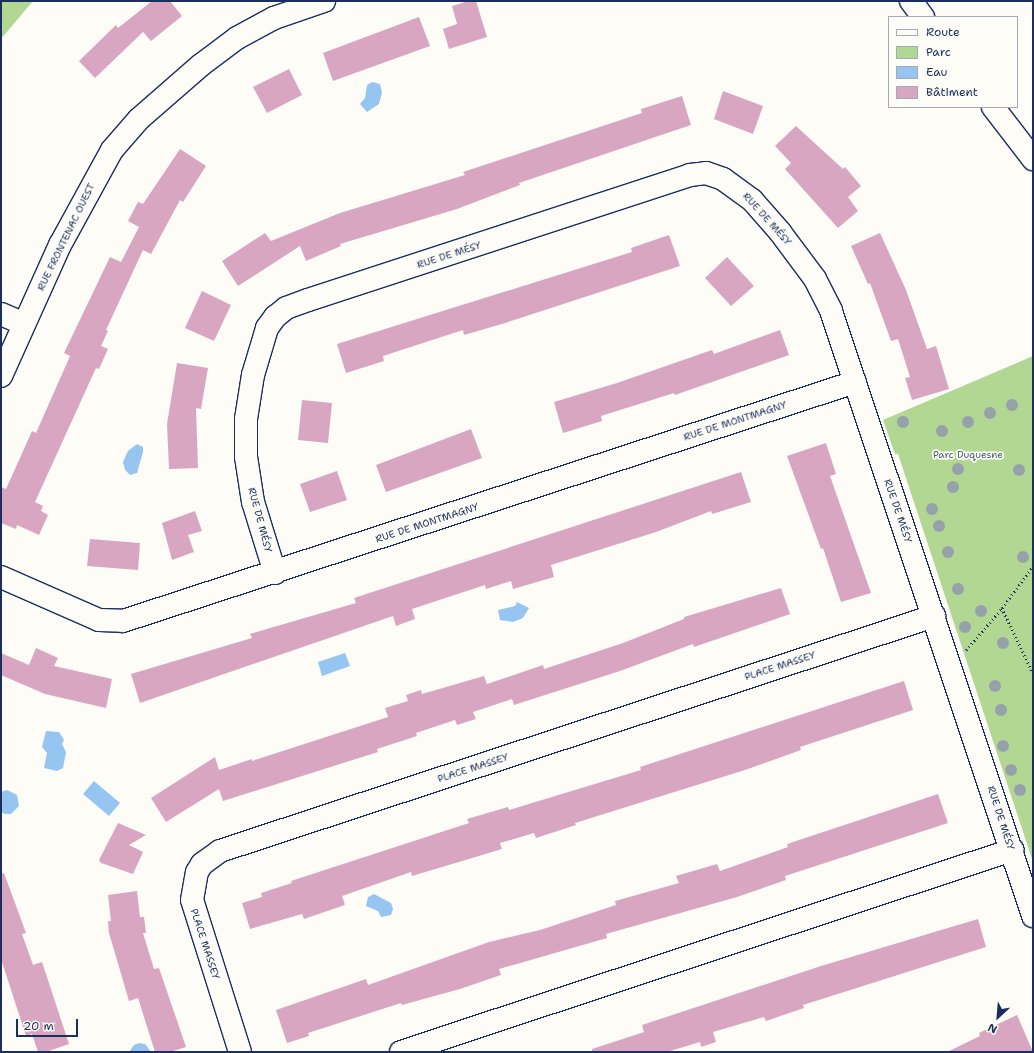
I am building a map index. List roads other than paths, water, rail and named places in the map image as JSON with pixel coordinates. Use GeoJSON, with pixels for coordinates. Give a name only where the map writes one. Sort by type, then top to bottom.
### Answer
{"type":"FeatureCollection","features":[{"type":"Feature","properties":{"kind":"street","name":"RUE FRONTENAC OUEST"},"geometry":{"type":"LineString","coordinates":[[1,376],[83,199],[112,150],[139,119],[201,65],[237,38],[274,18],[324,1]]}},
{"type":"Feature","properties":{"kind":"street"},"geometry":{"type":"LineString","coordinates":[[911,1],[922,16]]}},
{"type":"Feature","properties":{"kind":"street"},"geometry":{"type":"LineString","coordinates":[[994,108],[1033,159]]}},
{"type":"Feature","properties":{"kind":"street","name":"RUE DE MÉSY"},"geometry":{"type":"LineString","coordinates":[[275,573],[253,502],[246,457],[246,419],[253,375],[267,328],[275,317],[294,306],[690,174],[706,173],[734,184],[752,200],[780,232],[806,265],[824,295],[934,616],[1033,916]]}},
{"type":"Feature","properties":{"kind":"street"},"geometry":{"type":"LineString","coordinates":[[1,314],[24,324]]}},
{"type":"Feature","properties":{"kind":"street","name":"RUE DE MONTMAGNY"},"geometry":{"type":"LineString","coordinates":[[1,577],[88,615],[115,622],[275,573],[855,382]]}},
{"type":"Feature","properties":{"kind":"street","name":"PLACE MASSEY"},"geometry":{"type":"LineString","coordinates":[[240,1052],[192,900],[197,872],[202,864],[220,851],[934,616]]}},
{"type":"Feature","properties":{"kind":"street"},"geometry":{"type":"LineString","coordinates":[[401,1052],[1012,850]]}},
{"type":"Feature","properties":{"kind":"water"},"geometry":{"type":"Polygon","coordinates":[[[372,82],[380,84],[382,93],[379,104],[367,112],[360,104],[365,98],[367,85],[372,82]]]}},
{"type":"Feature","properties":{"kind":"water"},"geometry":{"type":"Polygon","coordinates":[[[137,444],[143,447],[143,452],[137,473],[130,475],[125,470],[123,462],[128,451],[137,444]]]}},
{"type":"Feature","properties":{"kind":"water"},"geometry":{"type":"Polygon","coordinates":[[[517,602],[529,608],[523,618],[513,622],[500,620],[498,610],[515,606],[517,602]]]}},
{"type":"Feature","properties":{"kind":"water"},"geometry":{"type":"Polygon","coordinates":[[[345,653],[350,666],[322,676],[318,662],[345,653]]]}},
{"type":"Feature","properties":{"kind":"water"},"geometry":{"type":"Polygon","coordinates":[[[46,731],[59,732],[64,740],[62,744],[66,752],[63,768],[57,771],[44,768],[47,753],[42,747],[46,731]]]}},
{"type":"Feature","properties":{"kind":"water"},"geometry":{"type":"Polygon","coordinates":[[[94,781],[120,803],[109,816],[83,794],[94,781]]]}},
{"type":"Feature","properties":{"kind":"water"},"geometry":{"type":"Polygon","coordinates":[[[7,790],[17,795],[19,806],[11,814],[1,812],[1,792],[7,790]]]}},
{"type":"Feature","properties":{"kind":"water"},"geometry":{"type":"Polygon","coordinates":[[[374,894],[391,903],[393,909],[391,915],[381,917],[378,911],[366,906],[368,897],[374,894]]]}},
{"type":"Feature","properties":{"kind":"water"},"geometry":{"type":"Polygon","coordinates":[[[139,1043],[145,1044],[151,1052],[129,1052],[134,1045],[139,1043]]]}},
{"type":"Feature","properties":{"kind":"park label","name":"Parc Duquesne"},"geometry":{"type":"Point","coordinates":[968,455]}}]}
